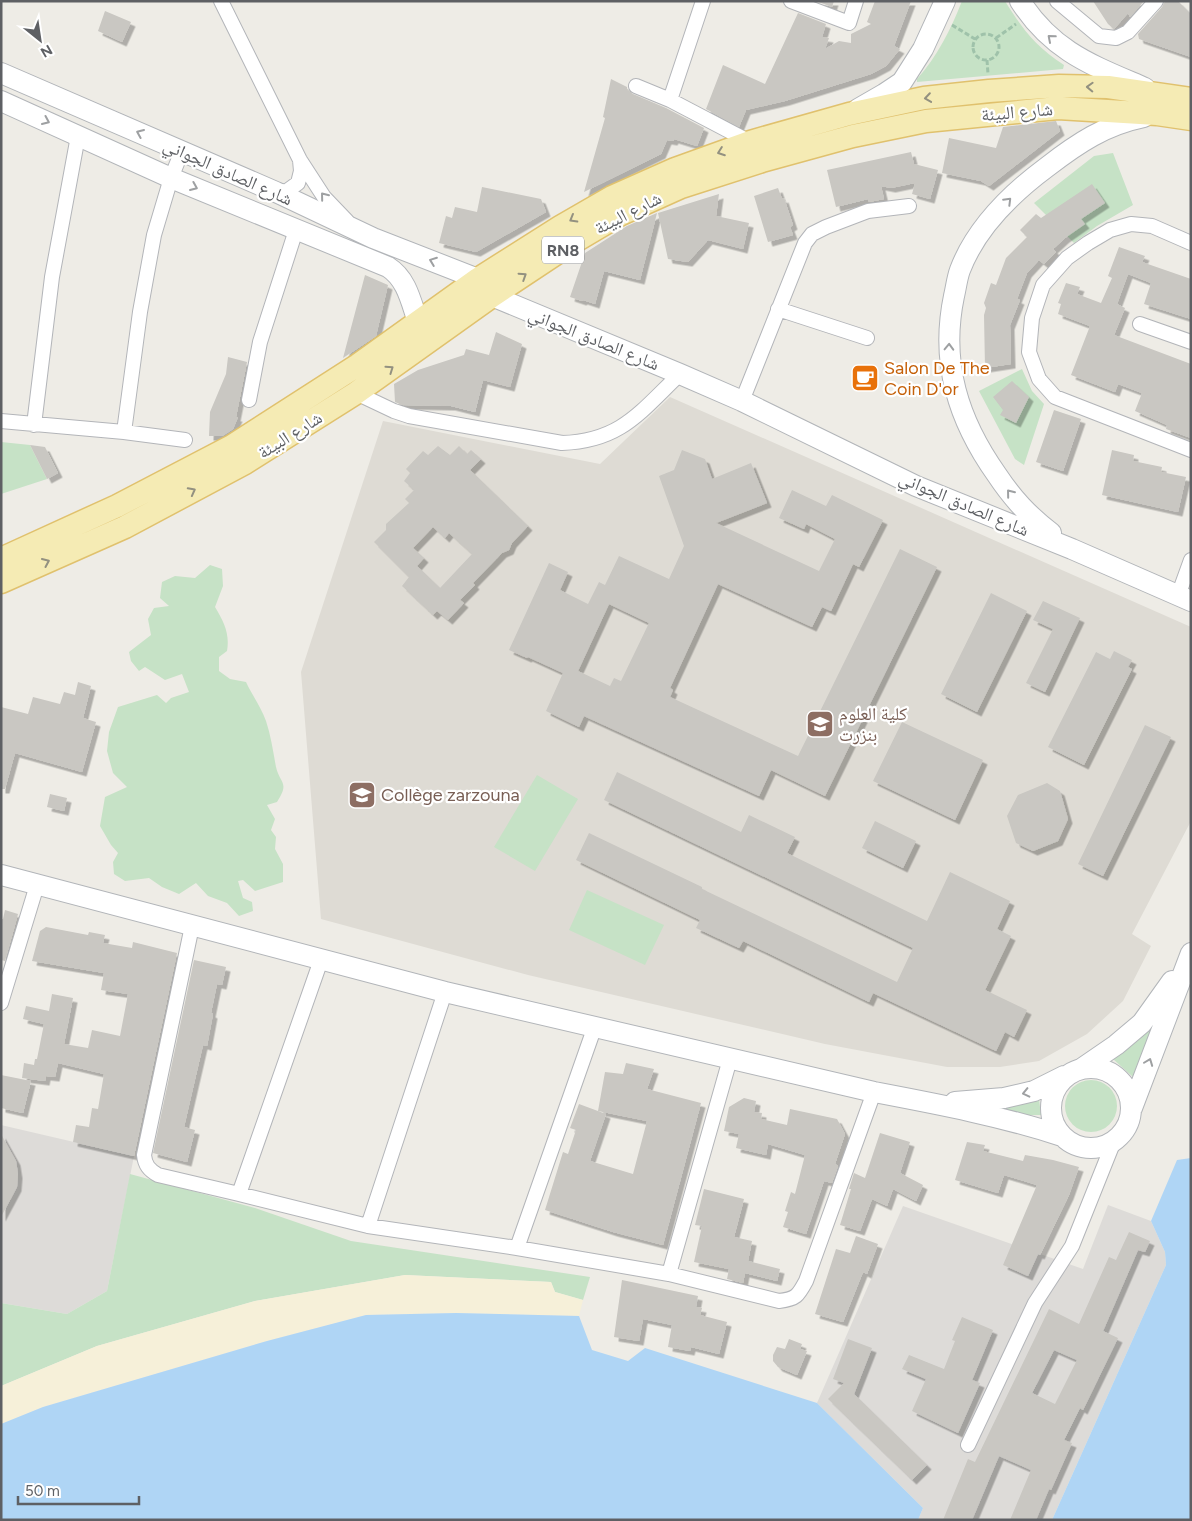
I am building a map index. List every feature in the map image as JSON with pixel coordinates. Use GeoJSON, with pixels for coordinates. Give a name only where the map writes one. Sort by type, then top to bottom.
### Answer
{"type":"FeatureCollection","features":[{"type":"Feature","properties":{"kind":"main road","name":"شارع البيئة"},"geometry":{"type":"LineString","coordinates":[[1,582],[124,527],[237,468],[356,393],[560,227],[612,197],[675,169],[750,142],[848,114],[924,98],[989,91],[1059,86],[1108,87],[1157,103],[1191,119]]}},
{"type":"Feature","properties":{"kind":"main road","name":"شارع البيئة"},"geometry":{"type":"LineString","coordinates":[[1,559],[117,506],[232,446],[358,365],[418,322],[572,243],[621,214],[690,184],[762,161],[852,136],[926,121],[1058,108],[1157,103],[1191,99]]}},
{"type":"Feature","properties":{"kind":"street"},"geometry":{"type":"LineString","coordinates":[[221,1],[300,160],[324,197],[355,228]]}},
{"type":"Feature","properties":{"kind":"street"},"geometry":{"type":"LineString","coordinates":[[670,100],[703,1]]}},
{"type":"Feature","properties":{"kind":"street"},"geometry":{"type":"LineString","coordinates":[[791,1],[849,23],[856,1]]}},
{"type":"Feature","properties":{"kind":"street"},"geometry":{"type":"LineString","coordinates":[[1020,1],[1031,18],[1048,36],[1068,52],[1157,103]]}},
{"type":"Feature","properties":{"kind":"street"},"geometry":{"type":"LineString","coordinates":[[1057,1],[1099,36],[1108,38],[1116,38],[1128,32],[1156,1]]}},
{"type":"Feature","properties":{"kind":"street"},"geometry":{"type":"LineString","coordinates":[[848,114],[902,82],[923,49],[941,9]]}},
{"type":"Feature","properties":{"kind":"street","name":"شارع الصادق الجواني"},"geometry":{"type":"LineString","coordinates":[[1,73],[276,192],[373,238],[742,401],[916,486],[1072,549],[1184,599]]}},
{"type":"Feature","properties":{"kind":"street"},"geometry":{"type":"LineString","coordinates":[[636,86],[670,100],[750,142]]}},
{"type":"Feature","properties":{"kind":"street"},"geometry":{"type":"LineString","coordinates":[[1,101],[171,178],[388,267],[399,276],[406,289],[418,322]]}},
{"type":"Feature","properties":{"kind":"street"},"geometry":{"type":"LineString","coordinates":[[1072,549],[1031,517],[1009,493],[983,456],[966,425],[955,392],[949,356],[950,316],[960,271],[976,239],[996,213],[1030,179],[1069,150],[1102,130],[1157,103]]}},
{"type":"Feature","properties":{"kind":"street"},"geometry":{"type":"LineString","coordinates":[[34,424],[52,278],[78,136]]}},
{"type":"Feature","properties":{"kind":"street"},"geometry":{"type":"LineString","coordinates":[[124,432],[140,312],[154,235],[171,178],[182,151]]}},
{"type":"Feature","properties":{"kind":"street"},"geometry":{"type":"LineString","coordinates":[[276,192],[287,191],[298,184],[301,172],[300,160]]}},
{"type":"Feature","properties":{"kind":"street"},"geometry":{"type":"LineString","coordinates":[[742,401],[805,243],[812,234],[868,211],[909,206]]}},
{"type":"Feature","properties":{"kind":"street"},"geometry":{"type":"LineString","coordinates":[[1191,242],[1152,226],[1132,224],[1110,230],[1088,243],[1067,258],[1043,285],[1032,318],[1029,352],[1039,379],[1056,397],[1191,450]]}},
{"type":"Feature","properties":{"kind":"street"},"geometry":{"type":"LineString","coordinates":[[249,400],[260,342],[296,230]]}},
{"type":"Feature","properties":{"kind":"street"},"geometry":{"type":"LineString","coordinates":[[364,258],[373,238]]}},
{"type":"Feature","properties":{"kind":"street"},"geometry":{"type":"LineString","coordinates":[[778,309],[867,338]]}},
{"type":"Feature","properties":{"kind":"street"},"geometry":{"type":"LineString","coordinates":[[1140,324],[1191,342]]}},
{"type":"Feature","properties":{"kind":"street"},"geometry":{"type":"LineString","coordinates":[[356,393],[394,411],[426,420],[562,443],[578,443],[610,434],[627,424],[680,374]]}},
{"type":"Feature","properties":{"kind":"street"},"geometry":{"type":"LineString","coordinates":[[1,421],[124,432],[185,440]]}},
{"type":"Feature","properties":{"kind":"street"},"geometry":{"type":"LineString","coordinates":[[1184,599],[1191,560]]}},
{"type":"Feature","properties":{"kind":"street"},"geometry":{"type":"LineString","coordinates":[[1,875],[445,992],[874,1092],[1027,1124],[1062,1136],[1074,1144],[1087,1148],[1101,1147],[1114,1141],[1124,1132],[1130,1121],[1132,1108],[1189,956]]}},
{"type":"Feature","properties":{"kind":"street"},"geometry":{"type":"LineString","coordinates":[[1,1003],[37,885]]}},
{"type":"Feature","properties":{"kind":"street"},"geometry":{"type":"LineString","coordinates":[[192,926],[144,1155],[144,1161],[148,1168],[158,1175],[368,1226],[517,1248],[669,1274],[779,1301],[792,1299],[801,1291],[806,1281],[874,1092]]}},
{"type":"Feature","properties":{"kind":"street"},"geometry":{"type":"LineString","coordinates":[[1062,1136],[1055,1126],[1051,1103],[1061,1082],[1116,1045],[1142,1023],[1189,956]]}},
{"type":"Feature","properties":{"kind":"street"},"geometry":{"type":"LineString","coordinates":[[239,1194],[321,960]]}},
{"type":"Feature","properties":{"kind":"street"},"geometry":{"type":"LineString","coordinates":[[368,1226],[445,992]]}},
{"type":"Feature","properties":{"kind":"street"},"geometry":{"type":"LineString","coordinates":[[517,1248],[595,1026]]}},
{"type":"Feature","properties":{"kind":"street"},"geometry":{"type":"LineString","coordinates":[[669,1274],[730,1059]]}},
{"type":"Feature","properties":{"kind":"street"},"geometry":{"type":"LineString","coordinates":[[938,1104],[1004,1098],[1027,1093],[1075,1071],[1093,1068],[1105,1070],[1116,1076],[1124,1084],[1130,1096],[1132,1108]]}},
{"type":"Feature","properties":{"kind":"street"},"geometry":{"type":"LineString","coordinates":[[968,1445],[1036,1303],[1072,1246],[1114,1141]]}},
{"type":"Feature","properties":{"kind":"path"},"geometry":{"type":"LineString","coordinates":[[941,9],[975,39]]}},
{"type":"Feature","properties":{"kind":"path"},"geometry":{"type":"LineString","coordinates":[[986,34],[993,36],[998,42],[998,52],[993,58],[987,60],[978,58],[972,47],[975,39],[986,34]]}},
{"type":"Feature","properties":{"kind":"path"},"geometry":{"type":"LineString","coordinates":[[987,60],[988,74]]}},
{"type":"Feature","properties":{"kind":"shaded area","name":"كلية العلوم بنزرت"},"geometry":{"type":"Polygon","coordinates":[[[670,397],[1191,627],[1191,821],[1132,934],[1151,946],[1123,1001],[1087,1034],[1039,1061],[1000,1067],[947,1067],[825,1044],[528,975],[321,919],[301,672],[383,421],[600,464],[670,397]]]}},
{"type":"Feature","properties":{"kind":"shaded area"},"geometry":{"type":"Polygon","coordinates":[[[1,1125],[134,1156],[107,1291],[67,1314],[1,1303],[1,1125]]]}},
{"type":"Feature","properties":{"kind":"shaded area"},"geometry":{"type":"Polygon","coordinates":[[[1108,1205],[1151,1221],[1165,1252],[1166,1265],[1052,1520],[918,1520],[923,1508],[817,1403],[903,1206],[1083,1269],[1108,1205]]]}},
{"type":"Feature","properties":{"kind":"green space"},"geometry":{"type":"Polygon","coordinates":[[[962,1],[1005,1],[1030,37],[1064,65],[1063,69],[917,82],[917,79],[943,42],[962,1]]]}},
{"type":"Feature","properties":{"kind":"green space"},"geometry":{"type":"Polygon","coordinates":[[[1113,153],[1133,205],[1097,226],[1074,243],[1034,203],[1094,156],[1113,153]]]}},
{"type":"Feature","properties":{"kind":"green space"},"geometry":{"type":"Polygon","coordinates":[[[1022,369],[1032,391],[1044,404],[1024,465],[1015,459],[979,391],[1022,369]]]}},
{"type":"Feature","properties":{"kind":"green space"},"geometry":{"type":"Polygon","coordinates":[[[1,442],[30,445],[47,479],[1,494],[1,442]]]}},
{"type":"Feature","properties":{"kind":"green space"},"geometry":{"type":"Polygon","coordinates":[[[210,565],[222,569],[223,586],[215,607],[228,639],[227,651],[219,657],[219,671],[230,679],[246,682],[266,721],[276,767],[283,783],[283,790],[277,802],[267,805],[275,819],[271,830],[276,837],[275,849],[283,864],[283,882],[255,891],[243,880],[238,881],[243,898],[252,902],[253,911],[239,916],[227,903],[208,896],[196,883],[179,894],[162,887],[149,878],[125,881],[114,874],[113,862],[118,853],[100,826],[105,797],[127,787],[113,773],[107,751],[109,732],[118,707],[157,695],[166,703],[171,698],[189,692],[182,674],[165,680],[145,667],[139,671],[131,661],[129,652],[151,635],[148,619],[154,608],[169,606],[160,598],[162,582],[175,576],[195,578],[210,565]]]}},
{"type":"Feature","properties":{"kind":"green space"},"geometry":{"type":"Polygon","coordinates":[[[537,775],[578,799],[535,871],[494,847],[537,775]]]}},
{"type":"Feature","properties":{"kind":"green space"},"geometry":{"type":"Polygon","coordinates":[[[587,890],[664,925],[645,965],[569,930],[587,890]]]}},
{"type":"Feature","properties":{"kind":"green space"},"geometry":{"type":"Polygon","coordinates":[[[1155,1023],[1133,1077],[1113,1059],[1155,1023]]]}},
{"type":"Feature","properties":{"kind":"green space"},"geometry":{"type":"Polygon","coordinates":[[[1091,1080],[1105,1084],[1113,1092],[1117,1106],[1113,1120],[1105,1128],[1091,1132],[1077,1128],[1069,1120],[1065,1106],[1069,1092],[1077,1084],[1091,1080]]]}},
{"type":"Feature","properties":{"kind":"green space"},"geometry":{"type":"Polygon","coordinates":[[[1039,1099],[1041,1115],[1024,1115],[979,1108],[1039,1099]]]}},
{"type":"Feature","properties":{"kind":"green space"},"geometry":{"type":"Polygon","coordinates":[[[130,1174],[255,1208],[351,1241],[590,1277],[583,1300],[555,1292],[551,1282],[405,1275],[255,1301],[97,1346],[1,1386],[1,1303],[67,1314],[107,1291],[130,1174]]]}},
{"type":"Feature","properties":{"kind":"sand"},"geometry":{"type":"Polygon","coordinates":[[[405,1275],[551,1282],[555,1292],[583,1300],[579,1316],[456,1313],[366,1315],[267,1341],[43,1407],[1,1424],[1,1386],[97,1346],[255,1301],[405,1275]]]}},
{"type":"Feature","properties":{"kind":"water"},"geometry":{"type":"Polygon","coordinates":[[[1191,1158],[1191,1520],[1052,1520],[1166,1265],[1165,1252],[1151,1221],[1177,1160],[1191,1158]]]}},
{"type":"Feature","properties":{"kind":"water"},"geometry":{"type":"Polygon","coordinates":[[[456,1313],[579,1316],[592,1350],[628,1361],[645,1348],[817,1403],[923,1508],[918,1520],[1,1520],[1,1424],[43,1407],[267,1341],[366,1315],[456,1313]]]}},
{"type":"Feature","properties":{"kind":"building"},"geometry":{"type":"Polygon","coordinates":[[[816,1],[834,1],[832,7],[816,1]]]}},
{"type":"Feature","properties":{"kind":"building"},"geometry":{"type":"Polygon","coordinates":[[[875,1],[911,1],[894,46],[900,49],[886,66],[871,74],[785,101],[746,110],[739,127],[706,109],[723,65],[765,84],[798,13],[826,24],[822,37],[829,38],[825,49],[839,41],[851,43],[851,34],[871,24],[867,22],[875,1]]]}},
{"type":"Feature","properties":{"kind":"building"},"geometry":{"type":"Polygon","coordinates":[[[1093,1],[1144,1],[1130,17],[1128,13],[1114,29],[1108,24],[1093,1]]]}},
{"type":"Feature","properties":{"kind":"building"},"geometry":{"type":"Polygon","coordinates":[[[1165,1],[1178,1],[1191,14],[1191,57],[1139,39],[1138,34],[1165,1]]]}},
{"type":"Feature","properties":{"kind":"building"},"geometry":{"type":"Polygon","coordinates":[[[105,11],[131,22],[122,42],[98,31],[105,11]]]}},
{"type":"Feature","properties":{"kind":"building"},"geometry":{"type":"Polygon","coordinates":[[[611,79],[627,87],[627,90],[633,94],[666,108],[704,128],[697,146],[674,139],[673,141],[667,140],[661,154],[584,192],[605,118],[603,117],[611,79]]]}},
{"type":"Feature","properties":{"kind":"building"},"geometry":{"type":"Polygon","coordinates":[[[1056,121],[1060,131],[989,186],[981,181],[942,173],[949,138],[996,148],[1003,127],[1056,121]]]}},
{"type":"Feature","properties":{"kind":"building"},"geometry":{"type":"Polygon","coordinates":[[[911,152],[914,164],[938,170],[930,199],[912,194],[915,183],[891,188],[881,186],[884,199],[869,202],[868,199],[836,207],[827,170],[911,152]]]}},
{"type":"Feature","properties":{"kind":"building"},"geometry":{"type":"Polygon","coordinates":[[[1092,184],[1105,203],[1081,219],[1085,224],[1053,249],[1056,252],[1044,264],[1039,260],[1027,273],[1017,299],[1020,300],[1010,325],[1011,364],[985,368],[984,315],[986,308],[984,303],[991,283],[996,285],[1006,258],[1027,237],[1020,230],[1036,214],[1041,218],[1092,184]]]}},
{"type":"Feature","properties":{"kind":"building"},"geometry":{"type":"Polygon","coordinates":[[[482,187],[541,199],[546,212],[476,252],[439,243],[446,216],[452,218],[455,207],[477,212],[482,187]]]}},
{"type":"Feature","properties":{"kind":"building"},"geometry":{"type":"Polygon","coordinates":[[[778,188],[782,199],[784,198],[793,225],[790,227],[793,235],[768,242],[754,196],[778,188]]]}},
{"type":"Feature","properties":{"kind":"building"},"geometry":{"type":"Polygon","coordinates":[[[719,194],[716,216],[749,223],[743,249],[708,240],[688,262],[668,259],[658,213],[719,194]]]}},
{"type":"Feature","properties":{"kind":"building"},"geometry":{"type":"Polygon","coordinates":[[[657,213],[640,280],[604,271],[595,304],[570,297],[585,253],[627,226],[657,213]]]}},
{"type":"Feature","properties":{"kind":"building"},"geometry":{"type":"Polygon","coordinates":[[[1119,247],[1145,256],[1142,262],[1191,279],[1191,319],[1144,304],[1151,283],[1128,274],[1117,304],[1125,308],[1114,335],[1191,364],[1191,438],[1166,429],[1167,425],[1135,411],[1142,393],[1118,384],[1115,392],[1071,375],[1090,326],[1058,314],[1061,304],[1058,303],[1066,283],[1080,287],[1077,294],[1101,303],[1112,278],[1108,276],[1119,247]]]}},
{"type":"Feature","properties":{"kind":"building"},"geometry":{"type":"Polygon","coordinates":[[[365,275],[388,285],[376,336],[343,358],[365,275]]]}},
{"type":"Feature","properties":{"kind":"building"},"geometry":{"type":"Polygon","coordinates":[[[496,332],[522,344],[510,387],[483,380],[475,412],[451,406],[402,405],[395,402],[394,384],[418,370],[464,355],[466,349],[489,355],[496,332]]]}},
{"type":"Feature","properties":{"kind":"building"},"geometry":{"type":"Polygon","coordinates":[[[228,357],[247,362],[236,417],[238,417],[233,429],[222,436],[209,436],[210,412],[226,374],[228,357]]]}},
{"type":"Feature","properties":{"kind":"building"},"geometry":{"type":"Polygon","coordinates":[[[1012,381],[1029,397],[1016,423],[1000,415],[1003,410],[993,397],[1012,381]]]}},
{"type":"Feature","properties":{"kind":"building"},"geometry":{"type":"Polygon","coordinates":[[[1054,410],[1081,419],[1063,471],[1036,462],[1054,410]]]}},
{"type":"Feature","properties":{"kind":"building"},"geometry":{"type":"Polygon","coordinates":[[[30,445],[45,447],[58,473],[47,479],[30,445]]]}},
{"type":"Feature","properties":{"kind":"building"},"geometry":{"type":"Polygon","coordinates":[[[438,446],[450,455],[459,446],[467,454],[471,450],[481,459],[470,470],[528,526],[512,543],[509,550],[502,553],[473,583],[475,585],[460,600],[464,603],[448,620],[437,611],[433,615],[402,586],[409,577],[374,542],[386,530],[386,524],[409,503],[405,499],[414,490],[404,481],[410,473],[406,469],[423,451],[428,455],[438,446]],[[433,527],[413,548],[424,558],[417,566],[440,588],[472,554],[449,533],[445,538],[433,527]]]}},
{"type":"Feature","properties":{"kind":"building"},"geometry":{"type":"Polygon","coordinates":[[[682,450],[705,459],[712,479],[751,463],[767,503],[716,523],[819,571],[835,539],[806,524],[804,529],[779,518],[792,490],[826,506],[832,495],[883,520],[859,567],[853,564],[831,611],[822,607],[812,627],[718,584],[670,688],[673,690],[670,697],[798,756],[900,549],[937,567],[825,796],[771,770],[759,796],[584,716],[579,727],[546,711],[563,673],[509,650],[549,563],[568,572],[560,590],[588,604],[599,582],[605,585],[619,556],[669,579],[684,546],[659,476],[674,470],[682,450]],[[609,604],[578,671],[610,686],[614,678],[621,681],[649,623],[609,604]]]}},
{"type":"Feature","properties":{"kind":"building"},"geometry":{"type":"Polygon","coordinates":[[[1112,450],[1134,455],[1133,461],[1162,467],[1161,472],[1186,477],[1178,512],[1102,495],[1112,450]]]}},
{"type":"Feature","properties":{"kind":"building"},"geometry":{"type":"Polygon","coordinates":[[[991,593],[1027,611],[977,712],[941,694],[991,593]]]}},
{"type":"Feature","properties":{"kind":"building"},"geometry":{"type":"Polygon","coordinates":[[[1043,601],[1080,618],[1045,692],[1026,683],[1053,629],[1033,620],[1043,601]]]}},
{"type":"Feature","properties":{"kind":"building"},"geometry":{"type":"Polygon","coordinates":[[[1114,651],[1132,660],[1128,667],[1132,669],[1084,765],[1048,747],[1096,652],[1110,659],[1114,651]]]}},
{"type":"Feature","properties":{"kind":"building"},"geometry":{"type":"Polygon","coordinates":[[[78,682],[91,686],[83,718],[96,722],[82,772],[15,753],[5,789],[1,789],[1,707],[28,714],[33,697],[60,704],[64,692],[75,695],[78,682]]]}},
{"type":"Feature","properties":{"kind":"building"},"geometry":{"type":"Polygon","coordinates":[[[902,722],[983,760],[955,820],[873,781],[902,722]]]}},
{"type":"Feature","properties":{"kind":"building"},"geometry":{"type":"Polygon","coordinates":[[[1145,725],[1171,737],[1103,876],[1078,864],[1145,725]]]}},
{"type":"Feature","properties":{"kind":"building"},"geometry":{"type":"Polygon","coordinates":[[[617,772],[741,832],[749,815],[795,837],[787,853],[927,921],[950,872],[1010,901],[997,929],[1011,936],[985,990],[1027,1010],[1014,1037],[1005,1032],[996,1051],[873,993],[869,1002],[743,941],[739,948],[696,928],[700,920],[576,860],[589,833],[897,982],[913,948],[604,800],[617,772]]]}},
{"type":"Feature","properties":{"kind":"building"},"geometry":{"type":"Polygon","coordinates":[[[1047,783],[1060,791],[1068,819],[1058,841],[1033,851],[1016,843],[1007,816],[1018,795],[1047,783]]]}},
{"type":"Feature","properties":{"kind":"building"},"geometry":{"type":"Polygon","coordinates":[[[50,794],[67,798],[64,811],[47,807],[50,794]]]}},
{"type":"Feature","properties":{"kind":"building"},"geometry":{"type":"Polygon","coordinates":[[[875,821],[916,841],[903,868],[862,848],[875,821]]]}},
{"type":"Feature","properties":{"kind":"building"},"geometry":{"type":"Polygon","coordinates":[[[5,910],[18,914],[5,961],[1,960],[1,919],[3,919],[5,910]]]}},
{"type":"Feature","properties":{"kind":"building"},"geometry":{"type":"Polygon","coordinates":[[[46,927],[88,935],[89,932],[105,935],[103,943],[132,948],[133,942],[177,953],[134,1156],[73,1142],[76,1125],[89,1127],[92,1108],[98,1109],[104,1074],[58,1063],[55,1077],[46,1076],[45,1081],[22,1078],[24,1063],[34,1065],[35,1059],[37,1059],[44,1024],[23,1019],[26,1006],[49,1011],[52,994],[73,998],[64,1044],[88,1048],[92,1030],[120,1036],[128,994],[101,990],[104,973],[32,961],[40,931],[46,927]]]}},
{"type":"Feature","properties":{"kind":"building"},"geometry":{"type":"Polygon","coordinates":[[[194,960],[226,967],[222,985],[217,984],[207,1046],[203,1045],[184,1127],[195,1130],[187,1162],[153,1153],[194,960]]]}},
{"type":"Feature","properties":{"kind":"building"},"geometry":{"type":"Polygon","coordinates":[[[626,1063],[654,1069],[647,1089],[701,1103],[663,1245],[613,1232],[545,1210],[563,1152],[568,1154],[576,1130],[570,1128],[579,1104],[606,1114],[590,1161],[633,1174],[647,1121],[598,1111],[605,1072],[623,1074],[626,1063]]]}},
{"type":"Feature","properties":{"kind":"building"},"geometry":{"type":"Polygon","coordinates":[[[1,1075],[31,1081],[23,1113],[1,1108],[1,1075]]]}},
{"type":"Feature","properties":{"kind":"building"},"geometry":{"type":"Polygon","coordinates":[[[744,1098],[756,1101],[754,1112],[762,1113],[761,1119],[787,1125],[790,1109],[837,1119],[845,1134],[835,1164],[838,1166],[832,1183],[824,1181],[806,1234],[783,1227],[788,1212],[785,1211],[791,1192],[795,1194],[805,1155],[768,1144],[766,1155],[736,1148],[739,1134],[724,1131],[729,1107],[744,1098]]]}},
{"type":"Feature","properties":{"kind":"building"},"geometry":{"type":"Polygon","coordinates":[[[880,1133],[910,1142],[900,1173],[923,1185],[916,1201],[893,1189],[887,1206],[872,1199],[860,1231],[840,1225],[854,1173],[865,1178],[880,1133]]]}},
{"type":"Feature","properties":{"kind":"building"},"geometry":{"type":"Polygon","coordinates":[[[1,1134],[16,1161],[18,1174],[17,1187],[1,1217],[1,1134]]]}},
{"type":"Feature","properties":{"kind":"building"},"geometry":{"type":"Polygon","coordinates":[[[967,1142],[985,1145],[983,1151],[1023,1161],[1025,1155],[1079,1167],[1069,1195],[1028,1276],[1003,1265],[1037,1185],[1004,1175],[998,1193],[955,1180],[967,1142]]]}},
{"type":"Feature","properties":{"kind":"building"},"geometry":{"type":"Polygon","coordinates":[[[704,1189],[744,1199],[734,1237],[752,1241],[748,1261],[780,1269],[777,1281],[745,1273],[743,1283],[727,1279],[729,1269],[694,1262],[702,1226],[695,1225],[704,1189]]]}},
{"type":"Feature","properties":{"kind":"building"},"geometry":{"type":"Polygon","coordinates":[[[1129,1232],[1150,1241],[1145,1252],[1138,1250],[1103,1331],[1118,1338],[1083,1410],[1080,1408],[1064,1440],[1072,1443],[1036,1520],[1010,1520],[1031,1470],[999,1456],[972,1520],[943,1520],[968,1459],[975,1462],[1049,1309],[1079,1324],[1109,1257],[1116,1260],[1129,1232]],[[1054,1350],[1032,1393],[1055,1404],[1077,1360],[1054,1350]]]}},
{"type":"Feature","properties":{"kind":"building"},"geometry":{"type":"Polygon","coordinates":[[[856,1236],[878,1244],[867,1274],[863,1272],[843,1322],[815,1314],[836,1249],[850,1253],[856,1236]]]}},
{"type":"Feature","properties":{"kind":"building"},"geometry":{"type":"Polygon","coordinates":[[[622,1280],[698,1296],[696,1307],[702,1308],[700,1315],[727,1322],[719,1354],[691,1347],[690,1351],[668,1347],[672,1325],[643,1319],[639,1341],[614,1337],[622,1280]]]}},
{"type":"Feature","properties":{"kind":"building"},"geometry":{"type":"Polygon","coordinates":[[[962,1317],[993,1330],[972,1380],[980,1383],[958,1433],[912,1411],[926,1379],[902,1369],[909,1355],[944,1369],[955,1341],[952,1340],[962,1317]]]}},
{"type":"Feature","properties":{"kind":"building"},"geometry":{"type":"Polygon","coordinates":[[[789,1339],[802,1344],[800,1349],[807,1351],[797,1375],[778,1367],[773,1361],[773,1355],[777,1347],[785,1349],[789,1339]]]}},
{"type":"Feature","properties":{"kind":"building"},"geometry":{"type":"Polygon","coordinates":[[[848,1339],[872,1348],[854,1394],[927,1465],[912,1480],[828,1399],[844,1383],[833,1379],[848,1339]]]}},
{"type":"Feature","properties":{"kind":"place","name":"Salon De The Coin D'or"},"geometry":{"type":"Point","coordinates":[865,378]}},
{"type":"Feature","properties":{"kind":"place","name":"كلية العلوم بنزرت"},"geometry":{"type":"Point","coordinates":[820,724]}},
{"type":"Feature","properties":{"kind":"place","name":"Collège zarzouna"},"geometry":{"type":"Point","coordinates":[362,795]}}]}
